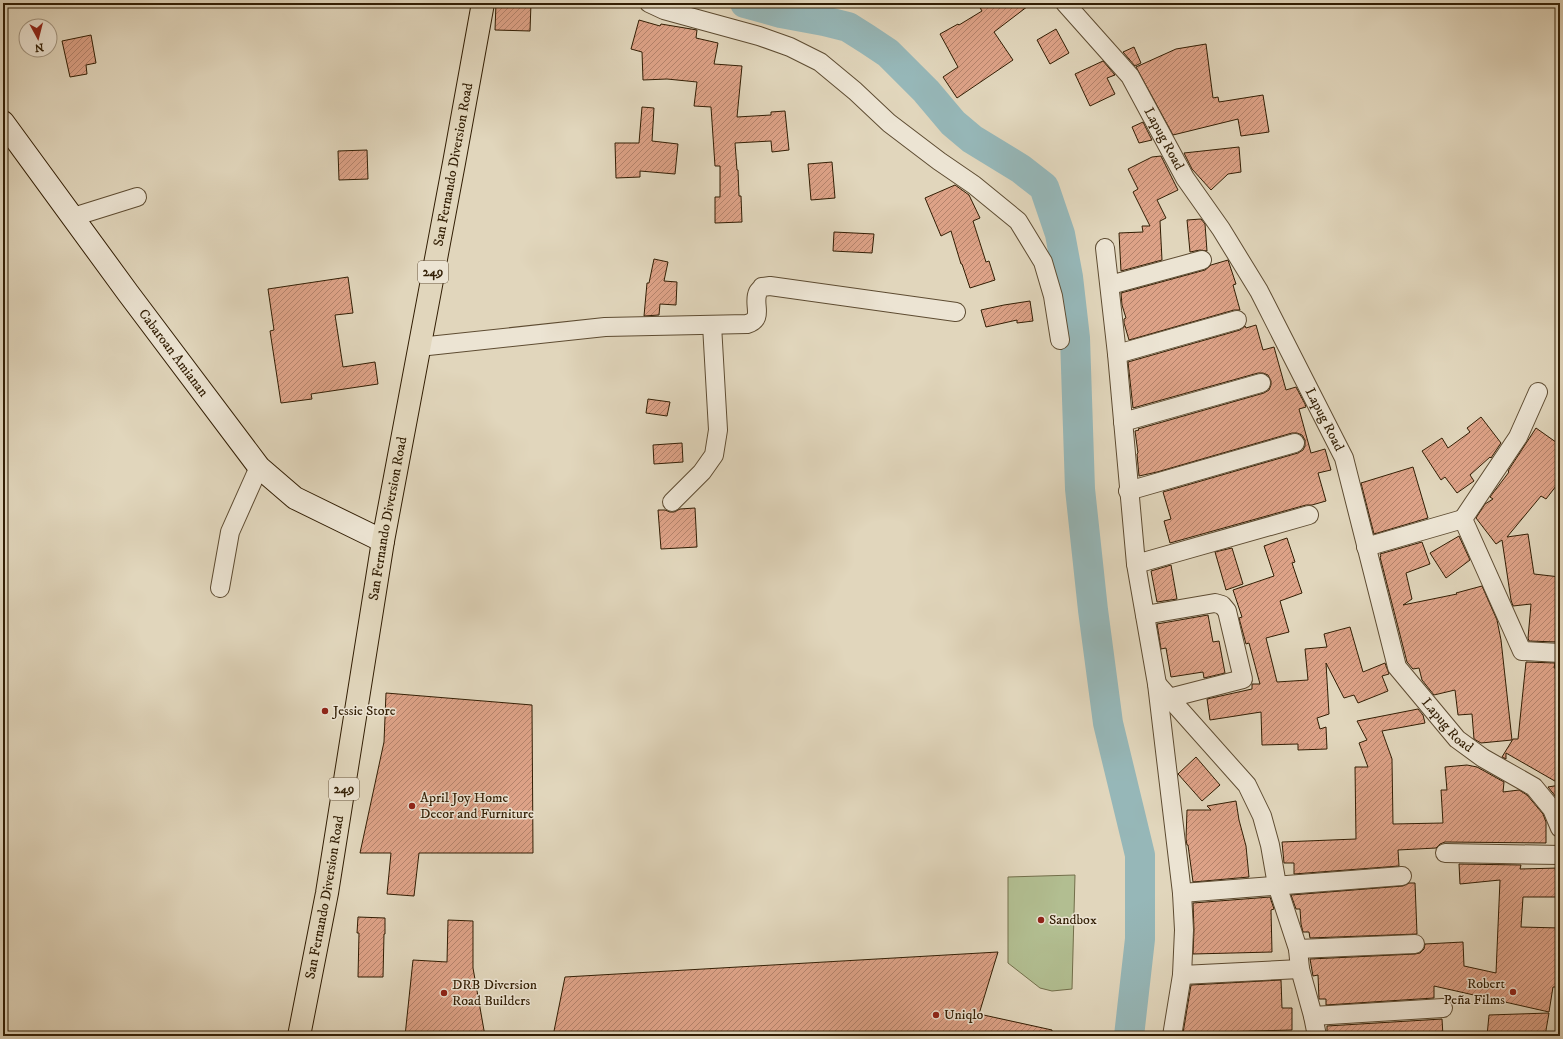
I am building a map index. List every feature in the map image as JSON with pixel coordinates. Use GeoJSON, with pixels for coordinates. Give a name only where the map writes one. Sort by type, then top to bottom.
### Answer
{"type":"FeatureCollection","features":[{"type":"Feature","properties":{"kind":"highway","name":"San Fernando Diversion Road"},"geometry":{"type":"LineString","coordinates":[[298,1036],[327,893],[383,541],[483,3]]}},
{"type":"Feature","properties":{"kind":"street"},"geometry":{"type":"LineString","coordinates":[[650,3],[664,10],[759,36],[790,47],[820,62],[855,91],[889,123],[939,161],[974,185],[1018,221],[1043,262],[1053,296],[1060,340]]}},
{"type":"Feature","properties":{"kind":"street","name":"Lapug Road"},"geometry":{"type":"LineString","coordinates":[[1065,3],[1130,76],[1185,178],[1221,229],[1259,291],[1344,458],[1397,667],[1457,739],[1484,758],[1534,787],[1552,809],[1560,828]]}},
{"type":"Feature","properties":{"kind":"street","name":"Cabaroan Amianan"},"geometry":{"type":"LineString","coordinates":[[3,122],[132,299],[259,467],[295,498],[383,541]]}},
{"type":"Feature","properties":{"kind":"street"},"geometry":{"type":"LineString","coordinates":[[73,217],[138,197]]}},
{"type":"Feature","properties":{"kind":"street"},"geometry":{"type":"LineString","coordinates":[[1105,248],[1117,354],[1128,491],[1136,564],[1157,684],[1182,893],[1184,930],[1182,975],[1172,1036]]}},
{"type":"Feature","properties":{"kind":"street"},"geometry":{"type":"LineString","coordinates":[[1110,285],[1202,260]]}},
{"type":"Feature","properties":{"kind":"street"},"geometry":{"type":"LineString","coordinates":[[419,347],[605,327],[747,324],[754,322],[757,318],[757,293],[762,287],[770,286],[956,312]]}},
{"type":"Feature","properties":{"kind":"street"},"geometry":{"type":"LineString","coordinates":[[1117,354],[1237,320]]}},
{"type":"Feature","properties":{"kind":"street"},"geometry":{"type":"LineString","coordinates":[[672,502],[702,472],[714,455],[718,430],[712,325]]}},
{"type":"Feature","properties":{"kind":"street"},"geometry":{"type":"LineString","coordinates":[[1123,422],[1261,383]]}},
{"type":"Feature","properties":{"kind":"street"},"geometry":{"type":"LineString","coordinates":[[1366,547],[1463,519],[1518,437],[1538,392]]}},
{"type":"Feature","properties":{"kind":"street"},"geometry":{"type":"LineString","coordinates":[[1128,491],[1295,443]]}},
{"type":"Feature","properties":{"kind":"street"},"geometry":{"type":"LineString","coordinates":[[220,588],[230,532],[259,467]]}},
{"type":"Feature","properties":{"kind":"street"},"geometry":{"type":"LineString","coordinates":[[1136,564],[1309,515]]}},
{"type":"Feature","properties":{"kind":"street"},"geometry":{"type":"LineString","coordinates":[[1463,519],[1522,651],[1560,653]]}},
{"type":"Feature","properties":{"kind":"street"},"geometry":{"type":"LineString","coordinates":[[1145,615],[1215,603],[1222,605],[1227,611],[1243,679],[1169,698]]}},
{"type":"Feature","properties":{"kind":"street"},"geometry":{"type":"LineString","coordinates":[[1157,684],[1247,784],[1262,816],[1270,845],[1277,885],[1298,949],[1300,969],[1317,1036]]}},
{"type":"Feature","properties":{"kind":"street"},"geometry":{"type":"LineString","coordinates":[[1445,853],[1560,855]]}},
{"type":"Feature","properties":{"kind":"street"},"geometry":{"type":"LineString","coordinates":[[1182,893],[1402,876]]}},
{"type":"Feature","properties":{"kind":"street"},"geometry":{"type":"LineString","coordinates":[[1298,949],[1415,944]]}},
{"type":"Feature","properties":{"kind":"street"},"geometry":{"type":"LineString","coordinates":[[1182,975],[1300,969]]}},
{"type":"Feature","properties":{"kind":"street"},"geometry":{"type":"LineString","coordinates":[[1313,1016],[1443,1008]]}},
{"type":"Feature","properties":{"kind":"green space","name":"Sandbox"},"geometry":{"type":"Polygon","coordinates":[[[1075,875],[1072,989],[1052,991],[1040,988],[1008,963],[1008,877],[1075,875]]]}},
{"type":"Feature","properties":{"kind":"building"},"geometry":{"type":"Polygon","coordinates":[[[496,3],[531,3],[530,31],[495,30],[496,3]]]}},
{"type":"Feature","properties":{"kind":"building"},"geometry":{"type":"Polygon","coordinates":[[[977,3],[1032,3],[994,32],[1013,60],[957,98],[943,77],[958,67],[940,34],[958,24],[959,25],[982,11],[977,3]]]}},
{"type":"Feature","properties":{"kind":"building"},"geometry":{"type":"Polygon","coordinates":[[[639,20],[660,26],[661,24],[697,30],[696,38],[718,43],[714,64],[742,66],[737,117],[771,115],[771,112],[785,111],[789,150],[772,152],[771,141],[735,143],[739,196],[741,196],[742,222],[715,223],[715,197],[720,197],[720,166],[715,166],[711,107],[694,106],[697,82],[667,79],[643,80],[642,52],[631,49],[639,20]]]}},
{"type":"Feature","properties":{"kind":"building"},"geometry":{"type":"Polygon","coordinates":[[[1056,29],[1069,53],[1050,64],[1037,40],[1056,29]]]}},
{"type":"Feature","properties":{"kind":"building"},"geometry":{"type":"Polygon","coordinates":[[[91,35],[96,63],[86,65],[87,74],[70,77],[62,41],[91,35]]]}},
{"type":"Feature","properties":{"kind":"building"},"geometry":{"type":"Polygon","coordinates":[[[1206,44],[1213,98],[1218,97],[1219,102],[1263,95],[1269,132],[1241,136],[1238,119],[1173,135],[1136,67],[1176,49],[1206,44]]]}},
{"type":"Feature","properties":{"kind":"building"},"geometry":{"type":"Polygon","coordinates":[[[1134,47],[1141,63],[1135,66],[1123,52],[1134,47]]]}},
{"type":"Feature","properties":{"kind":"building"},"geometry":{"type":"Polygon","coordinates":[[[1103,61],[1115,75],[1107,78],[1115,94],[1090,106],[1075,74],[1103,61]]]}},
{"type":"Feature","properties":{"kind":"building"},"geometry":{"type":"Polygon","coordinates":[[[642,107],[654,108],[652,141],[678,144],[675,174],[640,171],[640,177],[616,178],[615,143],[639,143],[642,107]]]}},
{"type":"Feature","properties":{"kind":"building"},"geometry":{"type":"Polygon","coordinates":[[[1143,122],[1152,140],[1139,143],[1132,127],[1143,122]]]}},
{"type":"Feature","properties":{"kind":"building"},"geometry":{"type":"Polygon","coordinates":[[[1239,147],[1241,172],[1228,174],[1211,190],[1192,169],[1184,153],[1239,147]]]}},
{"type":"Feature","properties":{"kind":"building"},"geometry":{"type":"Polygon","coordinates":[[[367,150],[368,179],[339,180],[338,151],[367,150]]]}},
{"type":"Feature","properties":{"kind":"building"},"geometry":{"type":"Polygon","coordinates":[[[1161,156],[1178,190],[1157,200],[1166,218],[1160,221],[1162,260],[1121,271],[1119,233],[1143,232],[1142,226],[1150,226],[1133,192],[1138,189],[1128,169],[1152,157],[1161,156]]]}},
{"type":"Feature","properties":{"kind":"building"},"geometry":{"type":"Polygon","coordinates":[[[832,162],[835,198],[811,200],[808,164],[832,162]]]}},
{"type":"Feature","properties":{"kind":"building"},"geometry":{"type":"Polygon","coordinates":[[[955,185],[969,195],[980,218],[973,221],[986,262],[989,261],[995,280],[970,288],[951,231],[941,236],[925,198],[955,185]]]}},
{"type":"Feature","properties":{"kind":"building"},"geometry":{"type":"Polygon","coordinates":[[[1201,219],[1205,224],[1207,251],[1200,250],[1190,252],[1187,220],[1201,219]]]}},
{"type":"Feature","properties":{"kind":"building"},"geometry":{"type":"Polygon","coordinates":[[[834,232],[874,234],[872,253],[833,251],[834,232]]]}},
{"type":"Feature","properties":{"kind":"building"},"geometry":{"type":"Polygon","coordinates":[[[654,259],[668,262],[664,281],[677,282],[676,305],[660,304],[659,315],[644,316],[647,283],[649,283],[654,259]]]}},
{"type":"Feature","properties":{"kind":"building"},"geometry":{"type":"Polygon","coordinates":[[[1228,260],[1236,284],[1233,285],[1240,310],[1234,310],[1129,340],[1124,323],[1124,319],[1126,318],[1122,305],[1121,293],[1205,270],[1211,265],[1228,260]]]}},
{"type":"Feature","properties":{"kind":"building"},"geometry":{"type":"Polygon","coordinates":[[[348,277],[353,313],[335,315],[343,367],[375,362],[378,384],[311,394],[312,399],[281,403],[270,331],[274,330],[268,289],[348,277]]]}},
{"type":"Feature","properties":{"kind":"building"},"geometry":{"type":"Polygon","coordinates":[[[1030,301],[1033,321],[1017,323],[1017,320],[986,327],[981,310],[1030,301]]]}},
{"type":"Feature","properties":{"kind":"building"},"geometry":{"type":"Polygon","coordinates":[[[1256,325],[1263,350],[1274,347],[1286,390],[1296,387],[1305,404],[1306,407],[1299,409],[1311,453],[1325,449],[1331,470],[1318,473],[1326,501],[1306,505],[1170,543],[1164,521],[1171,519],[1163,492],[1298,453],[1303,450],[1305,440],[1302,435],[1292,433],[1139,476],[1135,431],[1264,393],[1269,390],[1271,381],[1268,375],[1258,373],[1133,408],[1128,362],[1240,330],[1245,326],[1246,328],[1256,325]]]}},
{"type":"Feature","properties":{"kind":"building"},"geometry":{"type":"Polygon","coordinates":[[[648,399],[670,402],[667,416],[646,413],[648,399]]]}},
{"type":"Feature","properties":{"kind":"building"},"geometry":{"type":"Polygon","coordinates":[[[1481,417],[1501,443],[1491,458],[1490,457],[1470,475],[1474,481],[1457,493],[1445,477],[1441,480],[1422,451],[1442,438],[1448,448],[1470,432],[1467,428],[1481,417]]]}},
{"type":"Feature","properties":{"kind":"building"},"geometry":{"type":"Polygon","coordinates":[[[1536,428],[1560,445],[1560,481],[1546,499],[1541,496],[1507,537],[1528,534],[1534,574],[1560,577],[1560,608],[1557,642],[1529,641],[1531,604],[1513,606],[1502,540],[1496,544],[1476,518],[1485,504],[1493,499],[1490,497],[1509,472],[1508,471],[1536,428]]]}},
{"type":"Feature","properties":{"kind":"building"},"geometry":{"type":"Polygon","coordinates":[[[682,443],[683,462],[654,464],[653,445],[682,443]]]}},
{"type":"Feature","properties":{"kind":"building"},"geometry":{"type":"Polygon","coordinates":[[[1413,467],[1428,518],[1374,534],[1361,483],[1413,467]]]}},
{"type":"Feature","properties":{"kind":"building"},"geometry":{"type":"Polygon","coordinates":[[[695,508],[697,547],[661,549],[658,510],[674,512],[680,509],[695,508]]]}},
{"type":"Feature","properties":{"kind":"building"},"geometry":{"type":"Polygon","coordinates":[[[1459,536],[1470,560],[1446,578],[1430,553],[1459,536]]]}},
{"type":"Feature","properties":{"kind":"building"},"geometry":{"type":"Polygon","coordinates":[[[1287,538],[1295,562],[1292,563],[1302,593],[1280,601],[1289,632],[1266,638],[1277,682],[1308,680],[1305,649],[1327,647],[1324,634],[1350,627],[1363,672],[1385,663],[1389,674],[1382,676],[1388,691],[1358,703],[1354,695],[1344,698],[1326,663],[1329,714],[1317,718],[1320,729],[1326,727],[1327,749],[1298,750],[1298,744],[1262,745],[1261,712],[1210,720],[1207,699],[1252,689],[1252,684],[1260,684],[1249,643],[1246,644],[1239,618],[1242,617],[1233,590],[1274,576],[1264,546],[1287,538]]]}},
{"type":"Feature","properties":{"kind":"building"},"geometry":{"type":"Polygon","coordinates":[[[1422,542],[1430,564],[1406,573],[1412,599],[1403,605],[1457,594],[1456,593],[1482,586],[1497,620],[1501,640],[1512,740],[1481,743],[1474,739],[1472,714],[1458,715],[1455,690],[1434,695],[1422,680],[1419,668],[1413,669],[1407,662],[1380,554],[1422,542]]]}},
{"type":"Feature","properties":{"kind":"building"},"geometry":{"type":"Polygon","coordinates":[[[1232,548],[1243,584],[1226,590],[1215,552],[1232,548]]]}},
{"type":"Feature","properties":{"kind":"building"},"geometry":{"type":"Polygon","coordinates":[[[1171,565],[1177,599],[1157,602],[1151,571],[1171,565]]]}},
{"type":"Feature","properties":{"kind":"building"},"geometry":{"type":"Polygon","coordinates":[[[1208,615],[1213,642],[1219,641],[1225,673],[1204,678],[1203,672],[1171,677],[1166,648],[1161,649],[1157,624],[1208,615]]]}},
{"type":"Feature","properties":{"kind":"building"},"geometry":{"type":"Polygon","coordinates":[[[1526,662],[1555,663],[1554,668],[1560,668],[1560,784],[1506,753],[1506,759],[1502,757],[1513,739],[1518,739],[1526,662]]]}},
{"type":"Feature","properties":{"kind":"building"},"geometry":{"type":"Polygon","coordinates":[[[386,693],[532,705],[533,853],[419,853],[414,896],[387,894],[391,853],[360,853],[384,742],[386,693]]]}},
{"type":"Feature","properties":{"kind":"building"},"geometry":{"type":"Polygon","coordinates":[[[1418,709],[1423,715],[1425,723],[1382,731],[1392,759],[1393,824],[1443,823],[1441,790],[1447,790],[1445,767],[1467,765],[1477,767],[1504,782],[1503,792],[1519,790],[1527,795],[1543,814],[1546,822],[1546,843],[1445,842],[1436,848],[1398,850],[1399,866],[1294,874],[1294,863],[1284,863],[1282,842],[1356,839],[1355,767],[1368,767],[1359,743],[1367,740],[1357,721],[1418,709]]]}},
{"type":"Feature","properties":{"kind":"building"},"geometry":{"type":"Polygon","coordinates":[[[1196,757],[1220,785],[1202,801],[1178,774],[1196,757]]]}},
{"type":"Feature","properties":{"kind":"building"},"geometry":{"type":"Polygon","coordinates":[[[1560,785],[1560,802],[1548,787],[1560,785]]]}},
{"type":"Feature","properties":{"kind":"building"},"geometry":{"type":"Polygon","coordinates":[[[1236,801],[1246,846],[1249,877],[1193,882],[1186,839],[1187,810],[1211,810],[1207,806],[1236,801]]]}},
{"type":"Feature","properties":{"kind":"building"},"geometry":{"type":"Polygon","coordinates":[[[1459,864],[1521,865],[1520,869],[1560,868],[1560,897],[1523,897],[1521,927],[1560,928],[1560,987],[1553,987],[1549,1012],[1434,986],[1434,998],[1326,1005],[1326,999],[1319,999],[1318,975],[1313,976],[1310,959],[1415,954],[1420,953],[1424,949],[1425,944],[1463,942],[1464,966],[1496,973],[1500,880],[1460,884],[1459,864]]]}},
{"type":"Feature","properties":{"kind":"building"},"geometry":{"type":"Polygon","coordinates":[[[1409,883],[1415,883],[1417,934],[1310,938],[1309,932],[1303,932],[1300,909],[1296,909],[1291,895],[1403,886],[1409,883]]]}},
{"type":"Feature","properties":{"kind":"building"},"geometry":{"type":"Polygon","coordinates":[[[1270,897],[1274,909],[1271,910],[1272,952],[1193,954],[1193,903],[1270,897]]]}},
{"type":"Feature","properties":{"kind":"building"},"geometry":{"type":"Polygon","coordinates":[[[358,917],[385,918],[383,977],[358,977],[358,917]]]}},
{"type":"Feature","properties":{"kind":"building"},"geometry":{"type":"Polygon","coordinates":[[[448,920],[473,921],[473,968],[485,1036],[405,1036],[413,960],[447,962],[448,920]]]}},
{"type":"Feature","properties":{"kind":"building"},"geometry":{"type":"Polygon","coordinates":[[[998,952],[979,1014],[1052,1030],[1052,1036],[553,1036],[565,977],[998,952]]]}},
{"type":"Feature","properties":{"kind":"building"},"geometry":{"type":"Polygon","coordinates":[[[1281,980],[1282,1008],[1292,1008],[1292,1030],[1183,1033],[1191,985],[1281,980]]]}},
{"type":"Feature","properties":{"kind":"building"},"geometry":{"type":"Polygon","coordinates":[[[1549,1013],[1545,1036],[1487,1036],[1489,1015],[1549,1013]]]}},
{"type":"Feature","properties":{"kind":"building"},"geometry":{"type":"Polygon","coordinates":[[[1442,1019],[1443,1036],[1327,1036],[1327,1026],[1442,1019]]]}},
{"type":"Feature","properties":{"kind":"waterway"},"geometry":{"type":"LineString","coordinates":[[745,3],[781,13],[848,27],[888,53],[926,91],[953,123],[972,139],[1021,169],[1044,187],[1060,234],[1068,277],[1075,338],[1080,489],[1093,610],[1108,723],[1140,855],[1140,939],[1129,1036]]}},
{"type":"Feature","properties":{"kind":"place","name":"Jessie Store"},"geometry":{"type":"Point","coordinates":[325,711]}},
{"type":"Feature","properties":{"kind":"place","name":"April Joy Home Decor and Furniture"},"geometry":{"type":"Point","coordinates":[412,806]}},
{"type":"Feature","properties":{"kind":"place","name":"Sandbox"},"geometry":{"type":"Point","coordinates":[1041,920]}},
{"type":"Feature","properties":{"kind":"place","name":"Robert Peña Films"},"geometry":{"type":"Point","coordinates":[1513,992]}},
{"type":"Feature","properties":{"kind":"place","name":"DRB Diversion Road Builders"},"geometry":{"type":"Point","coordinates":[444,993]}},
{"type":"Feature","properties":{"kind":"place","name":"Uniqlo"},"geometry":{"type":"Point","coordinates":[936,1015]}}]}
